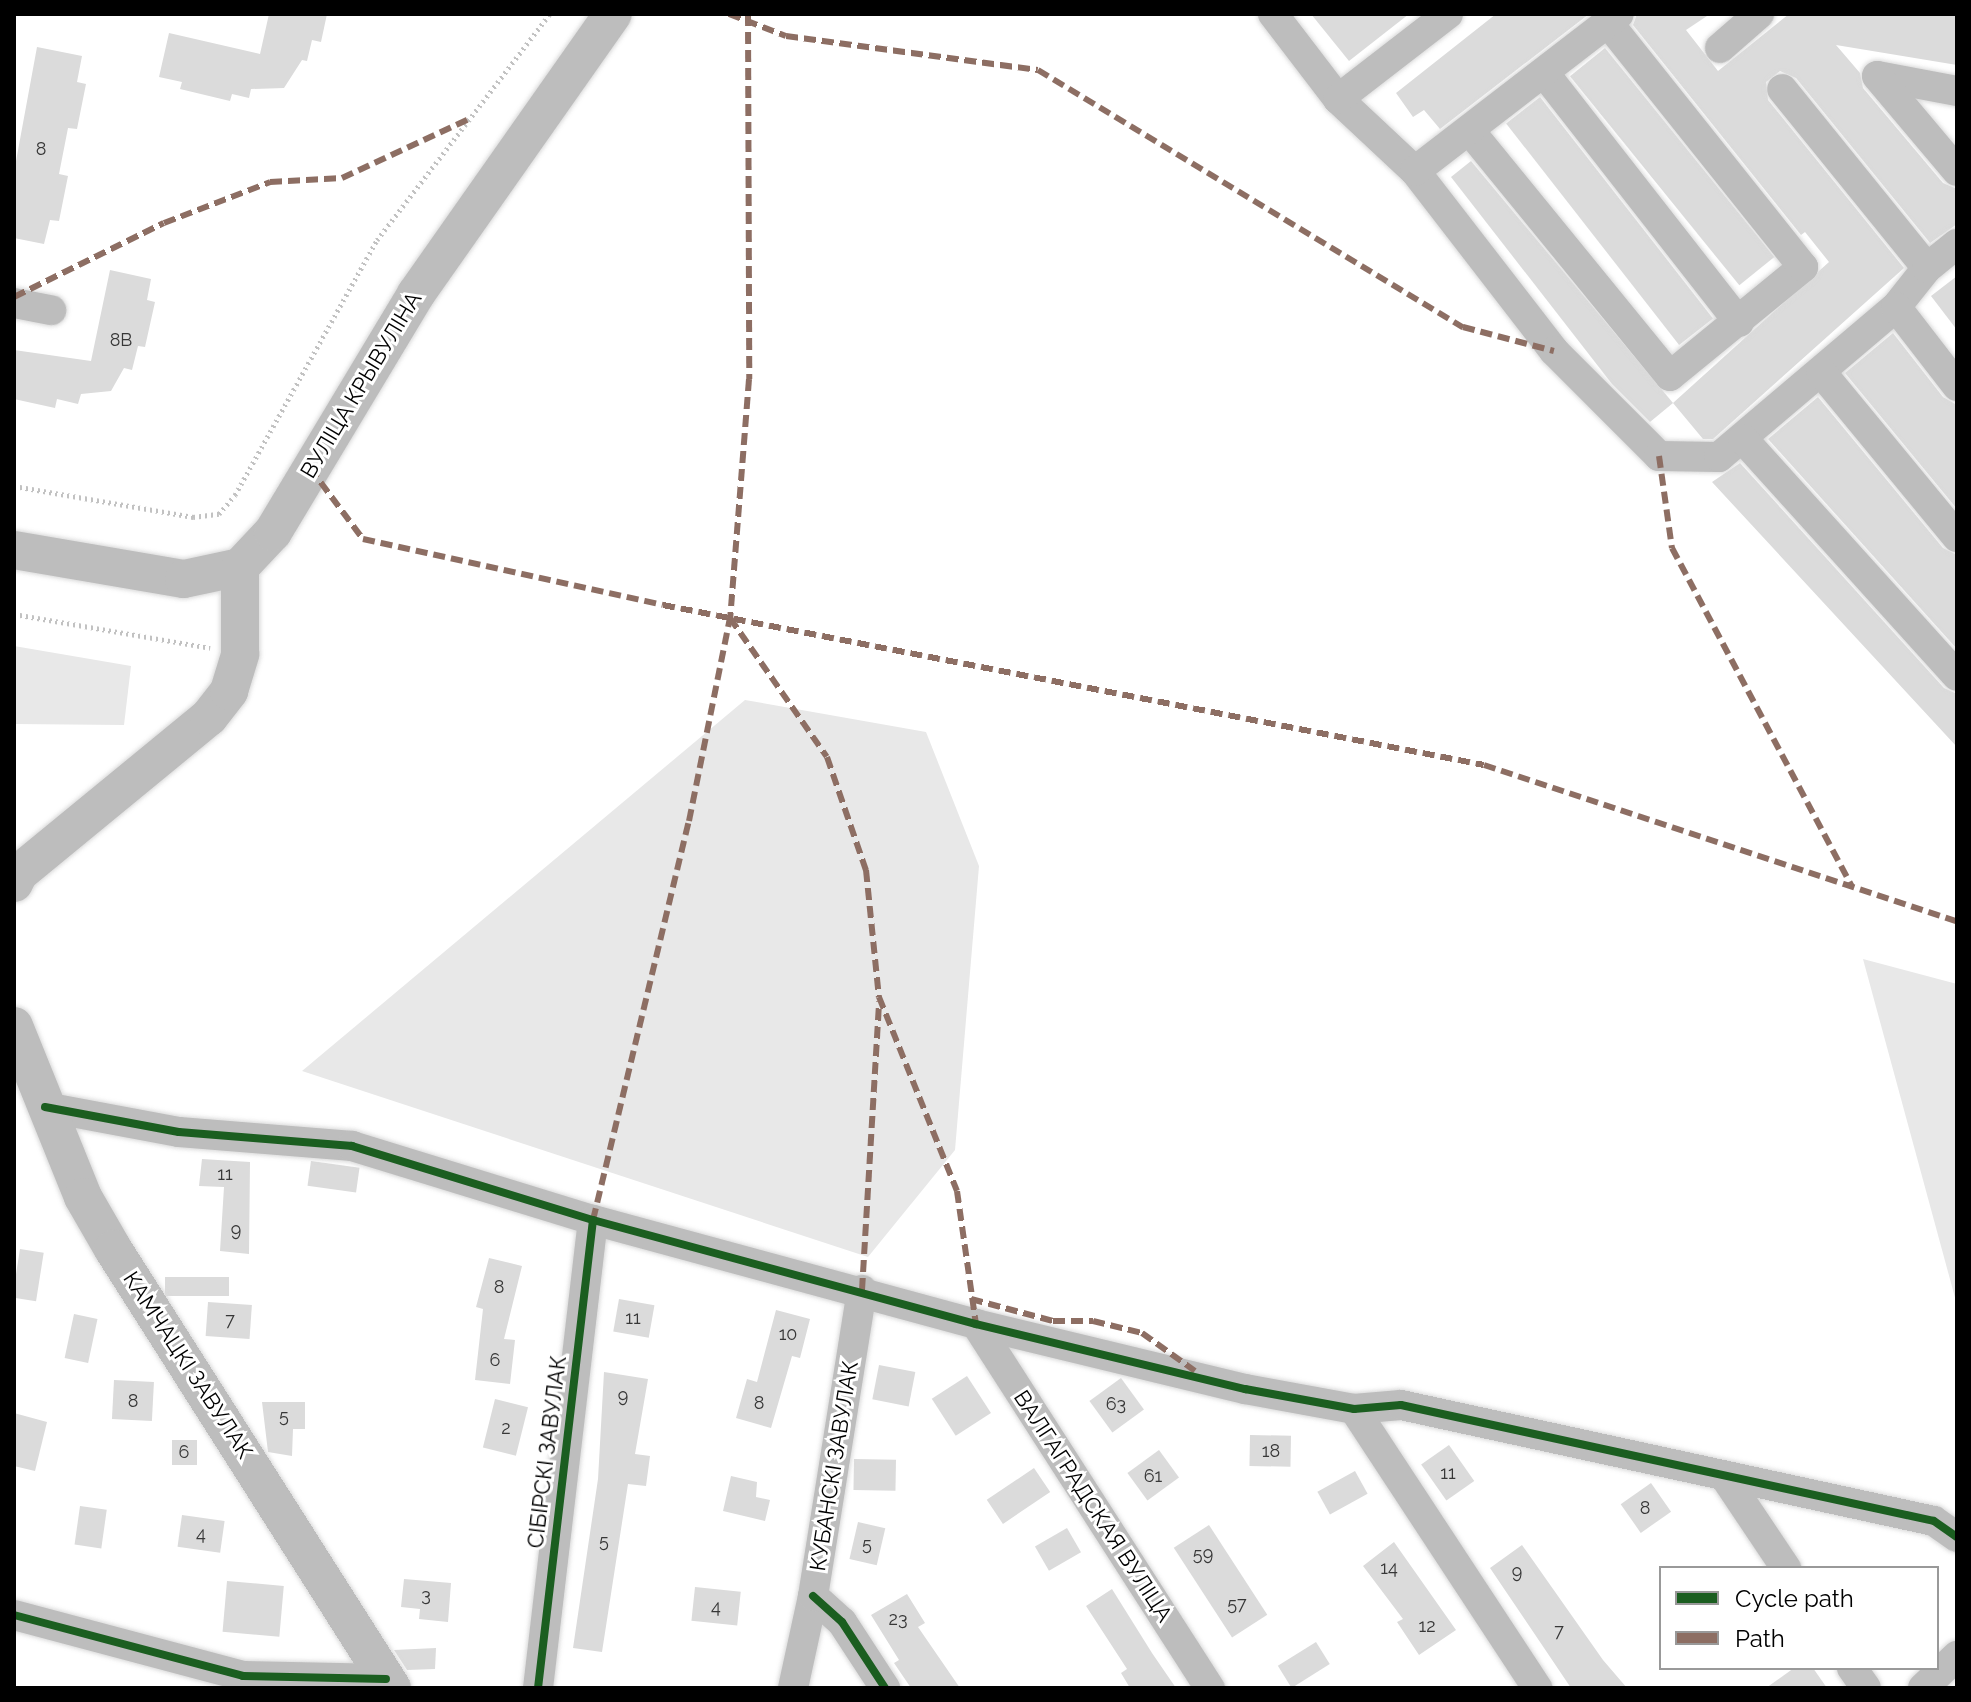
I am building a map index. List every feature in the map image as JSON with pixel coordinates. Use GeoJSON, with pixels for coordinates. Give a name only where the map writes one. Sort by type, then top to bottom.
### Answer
{"type":"FeatureCollection","features":[{"type":"Feature","properties":{"kind":"main road","name":"ВУЛІЦА КРЫВУЛІНА"},"geometry":{"type":"LineString","coordinates":[[240,567],[273,532],[416,294],[613,14]]}},
{"type":"Feature","properties":{"kind":"main road"},"geometry":{"type":"LineString","coordinates":[[14,550],[184,579],[240,567],[240,654],[229,691],[209,717],[19,873],[14,883]]}},
{"type":"Feature","properties":{"kind":"main road","name":"КАМЧАЦКІ ЗАВУЛАК"},"geometry":{"type":"LineString","coordinates":[[14,1026],[45,1107],[113,1249],[389,1684]]}},
{"type":"Feature","properties":{"kind":"street"},"geometry":{"type":"LineString","coordinates":[[1338,99],[1448,14]]}},
{"type":"Feature","properties":{"kind":"street"},"geometry":{"type":"LineString","coordinates":[[1720,48],[1759,14]]}},
{"type":"Feature","properties":{"kind":"street"},"geometry":{"type":"LineString","coordinates":[[1277,15],[1338,99],[1415,171],[1554,351],[1659,456],[1719,457],[1896,307],[1927,268],[1957,244]]}},
{"type":"Feature","properties":{"kind":"street"},"geometry":{"type":"LineString","coordinates":[[1415,171],[1614,18],[1803,267],[1670,376],[1470,131]]}},
{"type":"Feature","properties":{"kind":"street"},"geometry":{"type":"LineString","coordinates":[[1545,74],[1739,322]]}},
{"type":"Feature","properties":{"kind":"street"},"geometry":{"type":"LineString","coordinates":[[1957,91],[1877,76],[1957,171]]}},
{"type":"Feature","properties":{"kind":"street"},"geometry":{"type":"LineString","coordinates":[[1782,89],[1927,268]]}},
{"type":"Feature","properties":{"kind":"street"},"geometry":{"type":"LineString","coordinates":[[14,303],[51,310]]}},
{"type":"Feature","properties":{"kind":"street"},"geometry":{"type":"LineString","coordinates":[[1896,307],[1957,386]]}},
{"type":"Feature","properties":{"kind":"street"},"geometry":{"type":"LineString","coordinates":[[1821,372],[1957,537]]}},
{"type":"Feature","properties":{"kind":"street"},"geometry":{"type":"LineString","coordinates":[[1743,439],[1957,676]]}},
{"type":"Feature","properties":{"kind":"street"},"geometry":{"type":"LineString","coordinates":[[45,1107],[179,1132],[352,1146],[593,1220],[862,1290],[976,1324],[1245,1389],[1354,1409],[1401,1405],[1934,1521],[1957,1537]]}},
{"type":"Feature","properties":{"kind":"street","name":"СІБІРСКІ ЗАВУЛАК"},"geometry":{"type":"LineString","coordinates":[[538,1688],[593,1220]]}},
{"type":"Feature","properties":{"kind":"street","name":"КУБАНСКІ ЗАВУЛАК"},"geometry":{"type":"LineString","coordinates":[[793,1688],[813,1596],[862,1290]]}},
{"type":"Feature","properties":{"kind":"street","name":"ВАЛГАГРАДСКАЯ ВУЛІЦА"},"geometry":{"type":"LineString","coordinates":[[976,1324],[1210,1688]]}},
{"type":"Feature","properties":{"kind":"street"},"geometry":{"type":"LineString","coordinates":[[1354,1409],[1537,1688]]}},
{"type":"Feature","properties":{"kind":"street"},"geometry":{"type":"LineString","coordinates":[[1725,1477],[1785,1566]]}},
{"type":"Feature","properties":{"kind":"street"},"geometry":{"type":"LineString","coordinates":[[813,1596],[842,1622],[885,1688]]}},
{"type":"Feature","properties":{"kind":"street"},"geometry":{"type":"LineString","coordinates":[[14,1615],[243,1676],[389,1684]]}},
{"type":"Feature","properties":{"kind":"street"},"geometry":{"type":"LineString","coordinates":[[1923,1688],[1957,1656]]}},
{"type":"Feature","properties":{"kind":"street"},"geometry":{"type":"LineString","coordinates":[[1853,1670],[1866,1688]]}},
{"type":"Feature","properties":{"kind":"path"},"geometry":{"type":"LineString","coordinates":[[14,486],[193,517],[219,514],[235,495],[377,240],[550,14]]}},
{"type":"Feature","properties":{"kind":"path"},"geometry":{"type":"LineString","coordinates":[[14,614],[240,654]]}},
{"type":"Feature","properties":{"kind":"shaded area"},"geometry":{"type":"Polygon","coordinates":[[[14,646],[131,666],[124,725],[14,724],[14,646]]]}},
{"type":"Feature","properties":{"kind":"shaded area"},"geometry":{"type":"Polygon","coordinates":[[[745,700],[926,732],[979,866],[955,1150],[868,1257],[302,1071],[745,700]]]}},
{"type":"Feature","properties":{"kind":"shaded area"},"geometry":{"type":"Polygon","coordinates":[[[1863,959],[1957,984],[1957,1305],[1863,959]]]}},
{"type":"Feature","properties":{"kind":"building"},"geometry":{"type":"Polygon","coordinates":[[[269,14],[327,14],[321,42],[312,40],[307,61],[302,60],[284,88],[251,89],[249,98],[232,94],[230,101],[180,89],[182,82],[159,77],[169,33],[260,54],[269,14]]]}},
{"type":"Feature","properties":{"kind":"building"},"geometry":{"type":"Polygon","coordinates":[[[1311,14],[1409,14],[1349,61],[1311,14]]]}},
{"type":"Feature","properties":{"kind":"building"},"geometry":{"type":"Polygon","coordinates":[[[1496,14],[1589,14],[1440,129],[1424,110],[1413,117],[1396,93],[1496,14]]]}},
{"type":"Feature","properties":{"kind":"building"},"geometry":{"type":"Polygon","coordinates":[[[1637,14],[1710,14],[1686,30],[1718,71],[1789,14],[1957,14],[1957,65],[1836,45],[1860,73],[1863,88],[1943,183],[1957,189],[1957,224],[1930,243],[1796,78],[1780,71],[1766,82],[1768,100],[1904,268],[1713,439],[1703,439],[1673,403],[1829,262],[1805,232],[1801,235],[1633,25],[1637,14]]]}},
{"type":"Feature","properties":{"kind":"building"},"geometry":{"type":"Polygon","coordinates":[[[37,47],[82,56],[77,82],[86,84],[77,129],[68,128],[59,174],[68,176],[59,221],[50,220],[44,244],[14,238],[14,172],[37,47]]]}},
{"type":"Feature","properties":{"kind":"building"},"geometry":{"type":"Polygon","coordinates":[[[1605,48],[1774,257],[1739,285],[1570,76],[1605,48]]]}},
{"type":"Feature","properties":{"kind":"building"},"geometry":{"type":"Polygon","coordinates":[[[1540,97],[1713,318],[1679,345],[1506,123],[1540,97]]]}},
{"type":"Feature","properties":{"kind":"building"},"geometry":{"type":"Polygon","coordinates":[[[1471,161],[1673,403],[1650,422],[1612,384],[1451,177],[1471,161]]]}},
{"type":"Feature","properties":{"kind":"building"},"geometry":{"type":"Polygon","coordinates":[[[110,270],[151,279],[147,300],[155,302],[145,347],[138,346],[132,370],[124,368],[111,391],[81,394],[78,404],[57,399],[55,408],[14,399],[14,350],[91,361],[110,270]]]}},
{"type":"Feature","properties":{"kind":"building"},"geometry":{"type":"Polygon","coordinates":[[[1957,276],[1957,330],[1931,296],[1957,276]]]}},
{"type":"Feature","properties":{"kind":"building"},"geometry":{"type":"Polygon","coordinates":[[[1893,333],[1943,397],[1957,405],[1957,509],[1845,373],[1893,333]]]}},
{"type":"Feature","properties":{"kind":"building"},"geometry":{"type":"Polygon","coordinates":[[[1818,397],[1943,548],[1957,555],[1957,649],[1768,439],[1818,397]]]}},
{"type":"Feature","properties":{"kind":"building"},"geometry":{"type":"Polygon","coordinates":[[[1740,463],[1944,688],[1957,694],[1957,747],[1712,482],[1740,463]]]}},
{"type":"Feature","properties":{"kind":"building"},"geometry":{"type":"Polygon","coordinates":[[[202,1159],[250,1162],[249,1254],[220,1251],[224,1187],[199,1186],[202,1159]]]}},
{"type":"Feature","properties":{"kind":"building"},"geometry":{"type":"Polygon","coordinates":[[[311,1161],[360,1168],[356,1193],[308,1186],[311,1161]]]}},
{"type":"Feature","properties":{"kind":"building"},"geometry":{"type":"Polygon","coordinates":[[[20,1249],[44,1253],[36,1301],[14,1298],[20,1249]]]}},
{"type":"Feature","properties":{"kind":"building"},"geometry":{"type":"Polygon","coordinates":[[[489,1258],[522,1266],[504,1339],[515,1340],[510,1384],[475,1380],[483,1309],[476,1307],[489,1258]]]}},
{"type":"Feature","properties":{"kind":"building"},"geometry":{"type":"Polygon","coordinates":[[[165,1277],[229,1277],[229,1296],[165,1296],[165,1277]]]}},
{"type":"Feature","properties":{"kind":"building"},"geometry":{"type":"Polygon","coordinates":[[[619,1299],[654,1305],[649,1338],[613,1331],[619,1299]]]}},
{"type":"Feature","properties":{"kind":"building"},"geometry":{"type":"Polygon","coordinates":[[[208,1302],[252,1305],[250,1339],[206,1336],[208,1302]]]}},
{"type":"Feature","properties":{"kind":"building"},"geometry":{"type":"Polygon","coordinates":[[[776,1310],[810,1319],[800,1358],[792,1356],[771,1428],[736,1418],[747,1379],[757,1382],[776,1310]]]}},
{"type":"Feature","properties":{"kind":"building"},"geometry":{"type":"Polygon","coordinates":[[[74,1314],[97,1319],[88,1363],[65,1358],[74,1314]]]}},
{"type":"Feature","properties":{"kind":"building"},"geometry":{"type":"Polygon","coordinates":[[[879,1365],[915,1372],[909,1406],[872,1399],[879,1365]]]}},
{"type":"Feature","properties":{"kind":"building"},"geometry":{"type":"Polygon","coordinates":[[[604,1372],[648,1379],[635,1454],[650,1456],[646,1486],[628,1484],[602,1652],[573,1648],[598,1479],[604,1372]]]}},
{"type":"Feature","properties":{"kind":"building"},"geometry":{"type":"Polygon","coordinates":[[[967,1376],[991,1413],[956,1436],[932,1399],[967,1376]]]}},
{"type":"Feature","properties":{"kind":"building"},"geometry":{"type":"Polygon","coordinates":[[[1121,1378],[1144,1410],[1112,1432],[1089,1401],[1121,1378]]]}},
{"type":"Feature","properties":{"kind":"building"},"geometry":{"type":"Polygon","coordinates":[[[114,1380],[154,1382],[152,1421],[112,1419],[114,1380]]]}},
{"type":"Feature","properties":{"kind":"building"},"geometry":{"type":"Polygon","coordinates":[[[495,1399],[528,1407],[516,1456],[483,1448],[495,1399]]]}},
{"type":"Feature","properties":{"kind":"building"},"geometry":{"type":"Polygon","coordinates":[[[262,1402],[305,1402],[305,1429],[293,1429],[292,1456],[268,1452],[262,1402]]]}},
{"type":"Feature","properties":{"kind":"building"},"geometry":{"type":"Polygon","coordinates":[[[14,1413],[47,1422],[35,1471],[14,1466],[14,1413]]]}},
{"type":"Feature","properties":{"kind":"building"},"geometry":{"type":"Polygon","coordinates":[[[1250,1435],[1291,1436],[1290,1467],[1249,1466],[1250,1435]]]}},
{"type":"Feature","properties":{"kind":"building"},"geometry":{"type":"Polygon","coordinates":[[[172,1440],[197,1440],[197,1465],[172,1465],[172,1440]]]}},
{"type":"Feature","properties":{"kind":"building"},"geometry":{"type":"Polygon","coordinates":[[[1449,1445],[1474,1481],[1446,1501],[1421,1465],[1449,1445]]]}},
{"type":"Feature","properties":{"kind":"building"},"geometry":{"type":"Polygon","coordinates":[[[1159,1450],[1179,1478],[1147,1500],[1127,1473],[1159,1450]]]}},
{"type":"Feature","properties":{"kind":"building"},"geometry":{"type":"Polygon","coordinates":[[[854,1459],[896,1460],[895,1491],[853,1490],[854,1459]]]}},
{"type":"Feature","properties":{"kind":"building"},"geometry":{"type":"Polygon","coordinates":[[[1034,1468],[1050,1492],[1003,1524],[987,1500],[1034,1468]]]}},
{"type":"Feature","properties":{"kind":"building"},"geometry":{"type":"Polygon","coordinates":[[[1355,1471],[1368,1494],[1330,1515],[1317,1492],[1355,1471]]]}},
{"type":"Feature","properties":{"kind":"building"},"geometry":{"type":"Polygon","coordinates":[[[731,1476],[757,1482],[756,1497],[770,1500],[765,1521],[723,1511],[731,1476]]]}},
{"type":"Feature","properties":{"kind":"building"},"geometry":{"type":"Polygon","coordinates":[[[1651,1483],[1671,1512],[1641,1533],[1621,1504],[1651,1483]]]}},
{"type":"Feature","properties":{"kind":"building"},"geometry":{"type":"Polygon","coordinates":[[[80,1506],[107,1510],[101,1548],[75,1545],[80,1506]]]}},
{"type":"Feature","properties":{"kind":"building"},"geometry":{"type":"Polygon","coordinates":[[[182,1515],[225,1521],[220,1553],[178,1547],[182,1515]]]}},
{"type":"Feature","properties":{"kind":"building"},"geometry":{"type":"Polygon","coordinates":[[[858,1522],[885,1528],[877,1565],[849,1559],[858,1522]]]}},
{"type":"Feature","properties":{"kind":"building"},"geometry":{"type":"Polygon","coordinates":[[[1209,1525],[1267,1615],[1232,1638],[1174,1548],[1209,1525]]]}},
{"type":"Feature","properties":{"kind":"building"},"geometry":{"type":"Polygon","coordinates":[[[1067,1528],[1081,1552],[1049,1571],[1035,1546],[1067,1528]]]}},
{"type":"Feature","properties":{"kind":"building"},"geometry":{"type":"Polygon","coordinates":[[[1394,1542],[1456,1630],[1419,1655],[1397,1622],[1403,1619],[1363,1566],[1394,1542]]]}},
{"type":"Feature","properties":{"kind":"building"},"geometry":{"type":"Polygon","coordinates":[[[1522,1545],[1603,1660],[1627,1688],[1571,1688],[1490,1568],[1522,1545]]]}},
{"type":"Feature","properties":{"kind":"building"},"geometry":{"type":"Polygon","coordinates":[[[404,1579],[451,1583],[448,1622],[419,1619],[420,1609],[401,1607],[404,1579]]]}},
{"type":"Feature","properties":{"kind":"building"},"geometry":{"type":"Polygon","coordinates":[[[227,1581],[284,1586],[279,1637],[223,1632],[227,1581]]]}},
{"type":"Feature","properties":{"kind":"building"},"geometry":{"type":"Polygon","coordinates":[[[695,1587],[741,1592],[737,1626],[691,1621],[695,1587]]]}},
{"type":"Feature","properties":{"kind":"building"},"geometry":{"type":"Polygon","coordinates":[[[1112,1589],[1176,1688],[1130,1688],[1121,1673],[1127,1669],[1086,1606],[1112,1589]]]}},
{"type":"Feature","properties":{"kind":"building"},"geometry":{"type":"Polygon","coordinates":[[[907,1594],[925,1623],[918,1627],[960,1688],[911,1688],[894,1663],[899,1660],[871,1615],[907,1594]]]}},
{"type":"Feature","properties":{"kind":"building"},"geometry":{"type":"Polygon","coordinates":[[[1316,1642],[1330,1664],[1292,1688],[1278,1666],[1316,1642]]]}},
{"type":"Feature","properties":{"kind":"building"},"geometry":{"type":"Polygon","coordinates":[[[436,1648],[435,1669],[407,1670],[394,1650],[436,1648]]]}},
{"type":"Feature","properties":{"kind":"building"},"geometry":{"type":"Polygon","coordinates":[[[1791,1670],[1814,1670],[1827,1688],[1766,1688],[1791,1670]]]}},
{"type":"Feature","properties":{"kind":"marked path"},"geometry":{"type":"LineString","coordinates":[[729,14],[786,36],[1038,70],[1463,327],[1554,351]]}},
{"type":"Feature","properties":{"kind":"marked path"},"geometry":{"type":"LineString","coordinates":[[748,14],[749,379],[730,618],[827,757],[866,870],[879,997],[957,1191],[976,1324]]}},
{"type":"Feature","properties":{"kind":"marked path"},"geometry":{"type":"LineString","coordinates":[[14,297],[164,223],[270,182],[342,178],[469,119]]}},
{"type":"Feature","properties":{"kind":"marked path"},"geometry":{"type":"LineString","coordinates":[[1659,456],[1672,548],[1852,887]]}},
{"type":"Feature","properties":{"kind":"marked path"},"geometry":{"type":"LineString","coordinates":[[310,468],[363,539],[663,605],[1484,765],[1957,921]]}},
{"type":"Feature","properties":{"kind":"marked path"},"geometry":{"type":"LineString","coordinates":[[593,1220],[689,821],[730,618]]}},
{"type":"Feature","properties":{"kind":"marked path"},"geometry":{"type":"LineString","coordinates":[[862,1290],[879,1002]]}},
{"type":"Feature","properties":{"kind":"marked path"},"geometry":{"type":"LineString","coordinates":[[971,1299],[1053,1321],[1093,1321],[1142,1333],[1195,1371]]}},
{"type":"Feature","properties":{"kind":"cycle path"},"geometry":{"type":"LineString","coordinates":[[45,1107],[179,1132],[352,1146],[593,1220],[976,1324],[1245,1389],[1354,1409],[1401,1405],[1934,1521],[1957,1537]]}},
{"type":"Feature","properties":{"kind":"cycle path"},"geometry":{"type":"LineString","coordinates":[[538,1688],[593,1220]]}},
{"type":"Feature","properties":{"kind":"cycle path"},"geometry":{"type":"LineString","coordinates":[[813,1596],[842,1622],[885,1688]]}},
{"type":"Feature","properties":{"kind":"cycle path"},"geometry":{"type":"LineString","coordinates":[[14,1615],[243,1676],[386,1679]]}}]}
